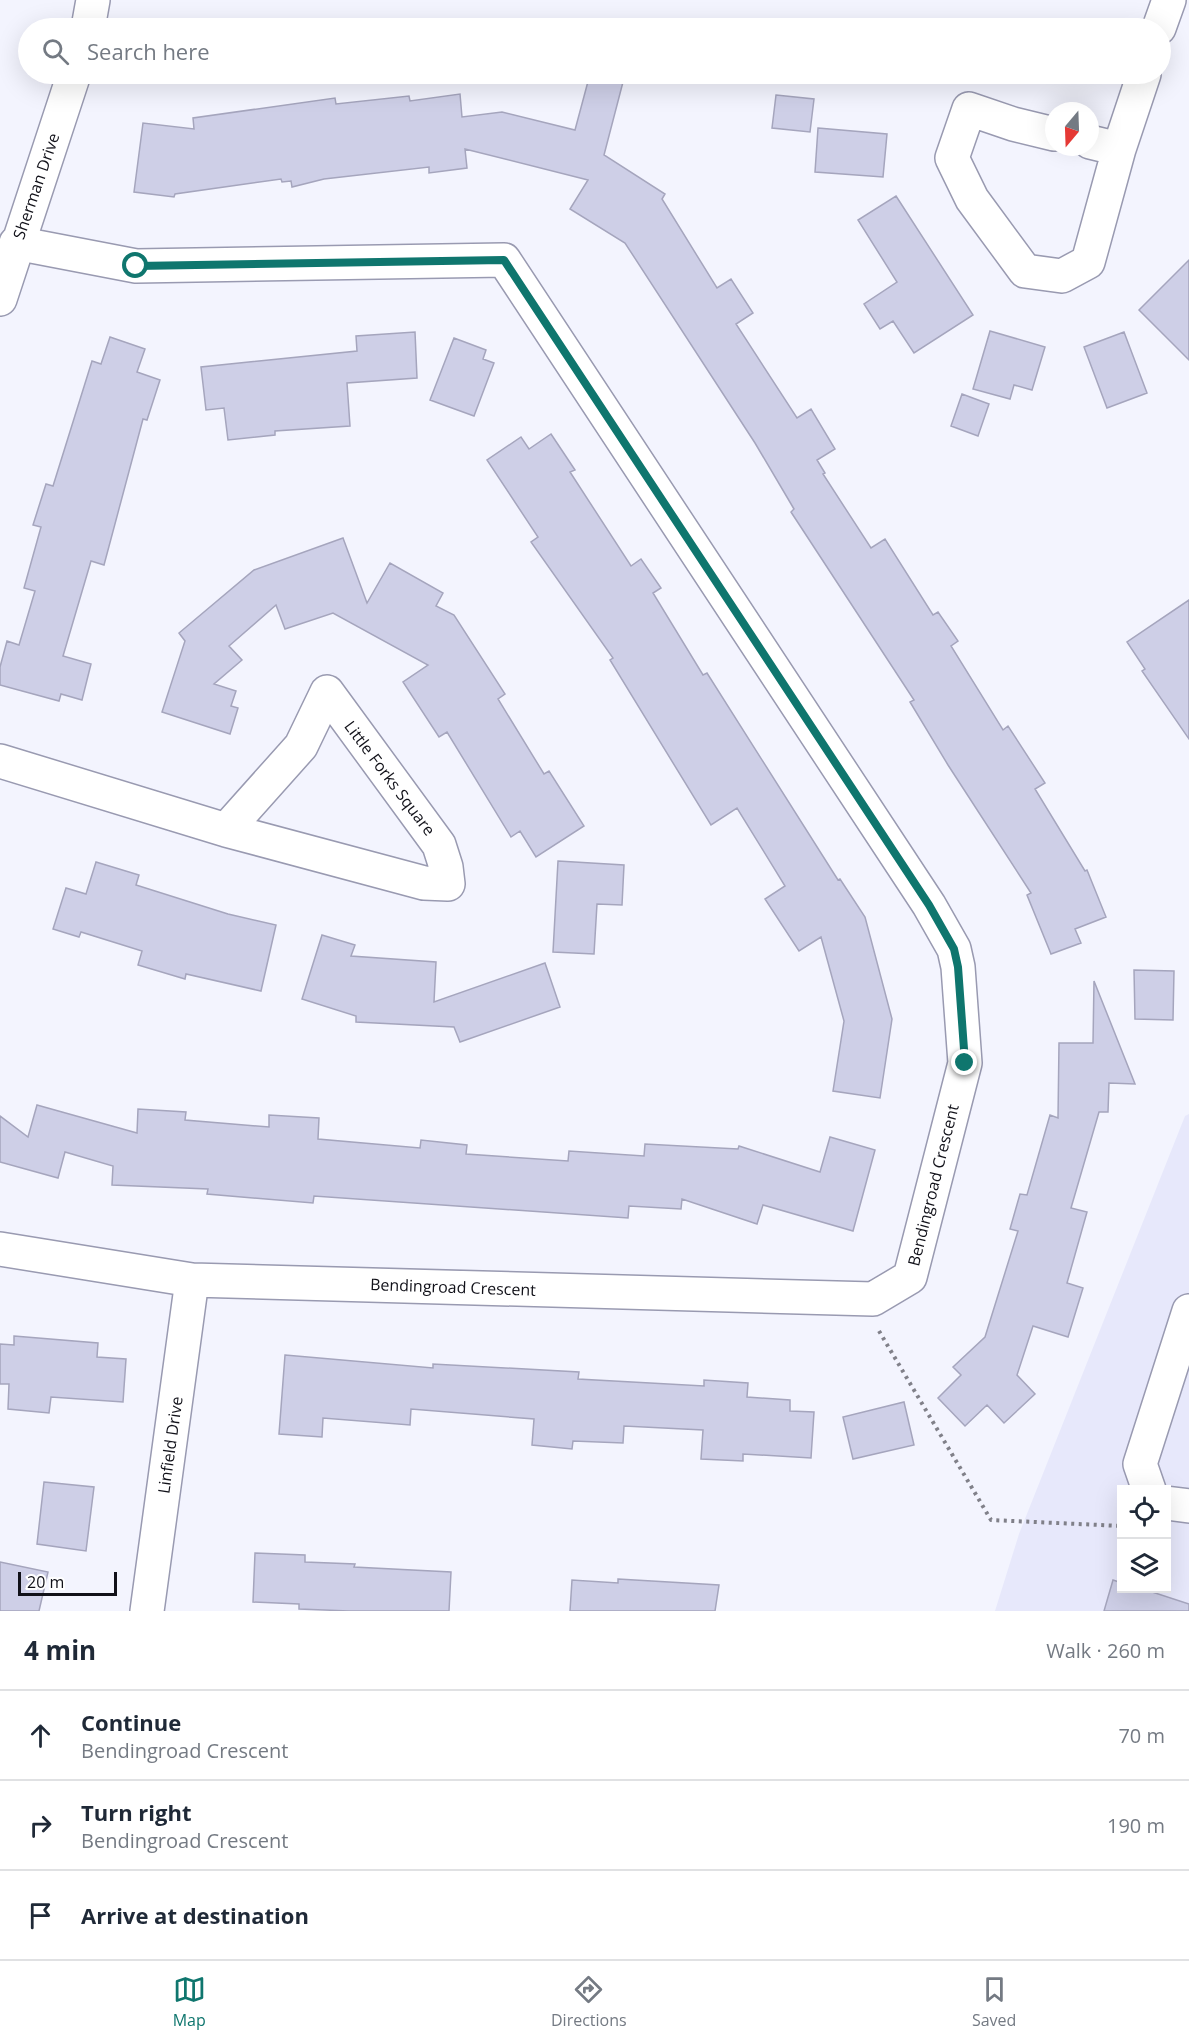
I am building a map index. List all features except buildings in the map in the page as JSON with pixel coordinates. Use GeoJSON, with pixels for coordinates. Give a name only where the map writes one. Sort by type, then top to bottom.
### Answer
{"type":"FeatureCollection","features":[{"type":"Feature","properties":{"kind":"street"},"geometry":{"type":"LineString","coordinates":[[90,18],[93,0]]}},
{"type":"Feature","properties":{"kind":"street"},"geometry":{"type":"LineString","coordinates":[[1162,18],[1168,0]]}},
{"type":"Feature","properties":{"kind":"street","name":"Sherman Drive"},"geometry":{"type":"LineString","coordinates":[[0,299],[16,243],[71,84]]}},
{"type":"Feature","properties":{"kind":"street"},"geometry":{"type":"LineString","coordinates":[[1045,132],[969,109],[952,158],[972,199],[1025,271],[1062,276],[1088,262],[1105,146],[1139,84]]}},
{"type":"Feature","properties":{"kind":"street","name":"Bendingroad Crescent"},"geometry":{"type":"LineString","coordinates":[[0,1249],[192,1280],[873,1299],[910,1277],[965,1063],[958,967],[954,949],[923,895],[504,260],[136,266],[16,243]]}},
{"type":"Feature","properties":{"kind":"street","name":"Little Forks Square"},"geometry":{"type":"LineString","coordinates":[[0,761],[226,830],[424,883],[448,884],[440,845],[327,692],[301,746],[226,830]]}},
{"type":"Feature","properties":{"kind":"street","name":"Linfield Drive"},"geometry":{"type":"LineString","coordinates":[[147,1611],[192,1280]]}},
{"type":"Feature","properties":{"kind":"street"},"geometry":{"type":"LineString","coordinates":[[1147,1485],[1140,1464],[1189,1311]]}},
{"type":"Feature","properties":{"kind":"street"},"geometry":{"type":"LineString","coordinates":[[1171,1504],[1189,1506]]}},
{"type":"Feature","properties":{"kind":"path"},"geometry":{"type":"LineString","coordinates":[[855,1299],[884,1338],[991,1520],[1117,1526]]}},
{"type":"Feature","properties":{"kind":"shaded area"},"geometry":{"type":"Polygon","coordinates":[[[1189,1114],[1189,1611],[995,1611],[1019,1534],[1185,1116],[1189,1114]]]}},
{"type":"Feature","properties":{"kind":"route"},"geometry":{"type":"LineString","coordinates":[[136,266],[504,260],[929,905],[954,949],[958,967],[965,1063]]}}]}
